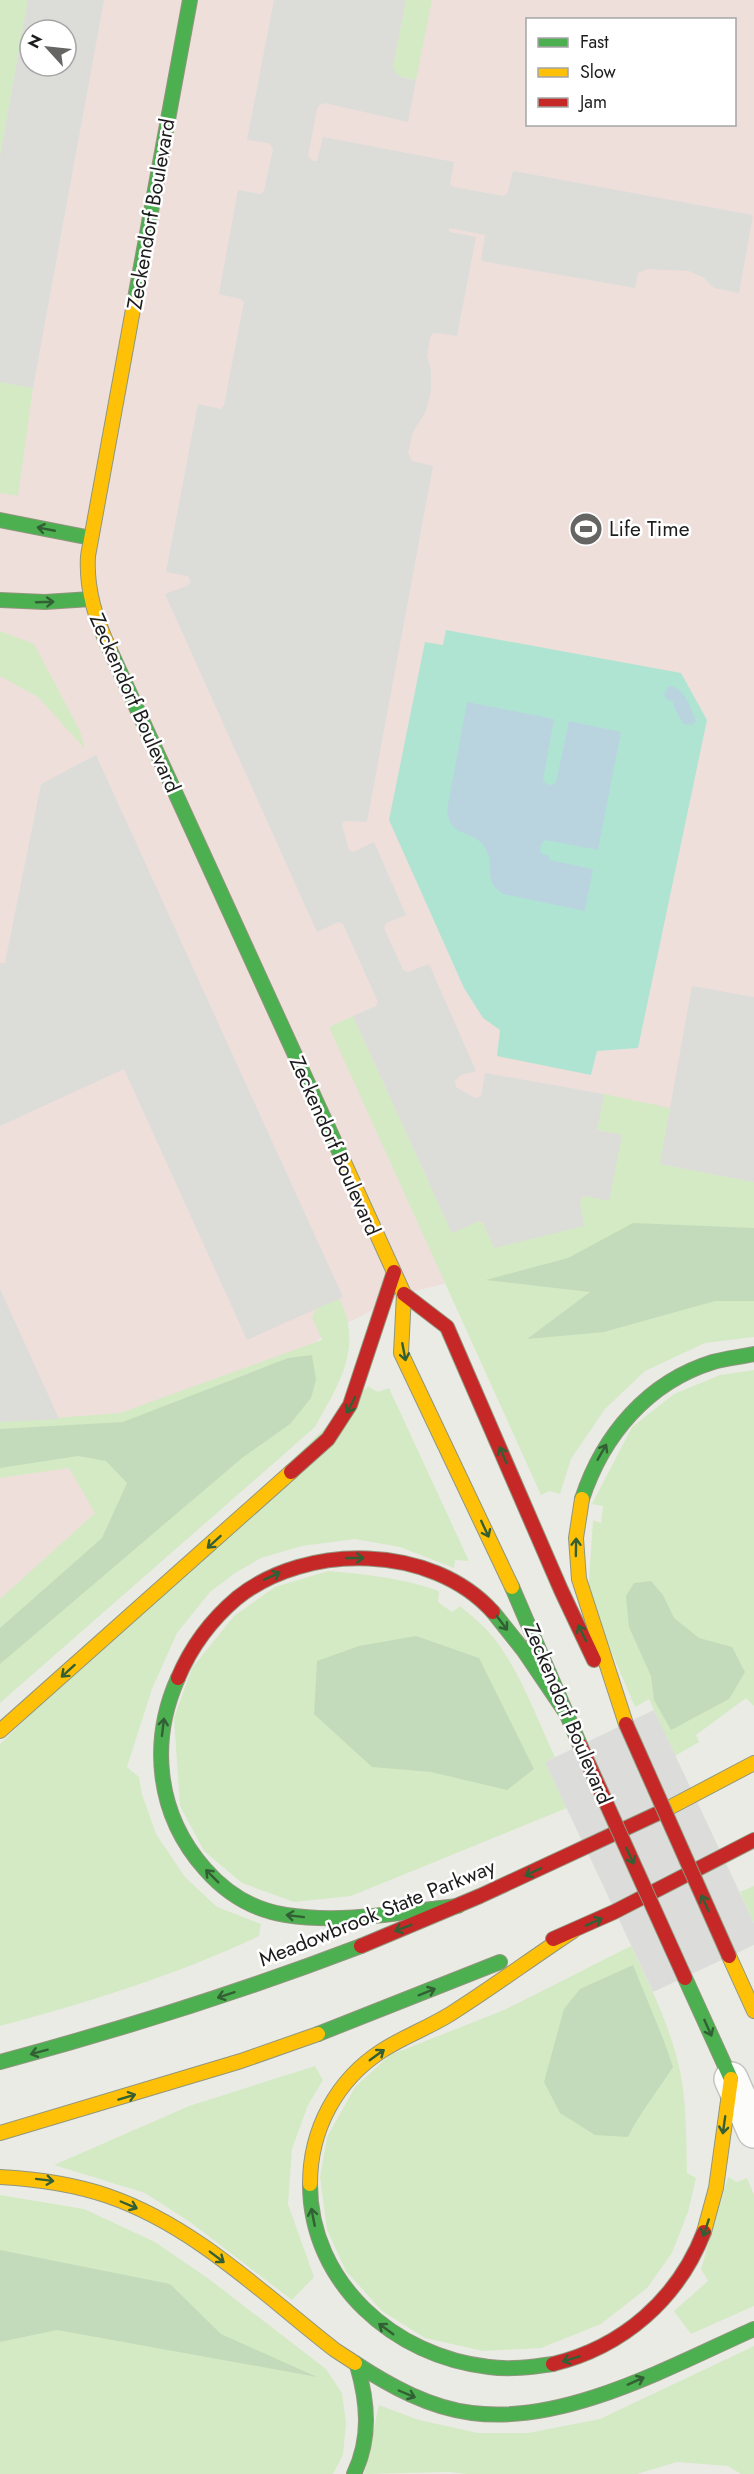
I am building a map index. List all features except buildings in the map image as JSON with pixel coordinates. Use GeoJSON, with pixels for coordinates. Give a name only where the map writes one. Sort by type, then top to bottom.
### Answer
{"type":"FeatureCollection","features":[{"type":"Feature","properties":{"kind":"main road","name":"Zeckendorf Boulevard"},"geometry":{"type":"LineString","coordinates":[[190,0],[91,538],[87,572],[91,599],[100,628],[404,1294],[401,1353],[530,1625],[580,1745],[730,2079]]}},
{"type":"Feature","properties":{"kind":"main road"},"geometry":{"type":"LineString","coordinates":[[0,520],[91,538]]}},
{"type":"Feature","properties":{"kind":"main road"},"geometry":{"type":"LineString","coordinates":[[0,600],[45,602],[91,599]]}},
{"type":"Feature","properties":{"kind":"main road"},"geometry":{"type":"LineString","coordinates":[[0,1731],[328,1439],[351,1405],[359,1388],[394,1272]]}},
{"type":"Feature","properties":{"kind":"main road","name":"Zeckendorf Boulevard"},"geometry":{"type":"LineString","coordinates":[[404,1294],[447,1327],[561,1590],[626,1724],[754,2012]]}},
{"type":"Feature","properties":{"kind":"main road"},"geometry":{"type":"LineString","coordinates":[[626,1724],[579,1579],[576,1559],[577,1521],[584,1490],[591,1472],[612,1435],[643,1402],[679,1377],[699,1367],[716,1360],[754,1354]]}},
{"type":"Feature","properties":{"kind":"main road"},"geometry":{"type":"LineString","coordinates":[[458,1906],[345,1917],[297,1917],[260,1909],[225,1889],[211,1876],[184,1842],[171,1814],[162,1786],[160,1745],[163,1721],[175,1677],[187,1655],[216,1617],[247,1590],[264,1580],[297,1566],[327,1560],[363,1558],[383,1560],[439,1575],[459,1584],[483,1601],[503,1623],[566,1713]]}},
{"type":"Feature","properties":{"kind":"main road","name":"Meadowbrook State Parkway"},"geometry":{"type":"LineString","coordinates":[[0,2062],[134,2024],[237,1991],[458,1906],[694,1795],[750,1758]]}},
{"type":"Feature","properties":{"kind":"main road"},"geometry":{"type":"LineString","coordinates":[[0,2133],[251,2058],[422,1994],[614,1912],[754,1840]]}},
{"type":"Feature","properties":{"kind":"main road"},"geometry":{"type":"LineString","coordinates":[[573,1931],[429,2027],[391,2045],[374,2056],[343,2087],[330,2104],[321,2124],[310,2167],[312,2215],[317,2237],[337,2278],[363,2310],[401,2340],[460,2364],[483,2367],[529,2368],[554,2364],[578,2357],[622,2335],[641,2321],[673,2290],[686,2272],[705,2233],[715,2193],[730,2079]]}},
{"type":"Feature","properties":{"kind":"main road"},"geometry":{"type":"LineString","coordinates":[[0,2176],[64,2182],[89,2189],[168,2224],[223,2262],[385,2384],[441,2407],[478,2413],[523,2414],[572,2405],[596,2397],[754,2329]]}},
{"type":"Feature","properties":{"kind":"main road"},"geometry":{"type":"LineString","coordinates":[[354,2474],[364,2451],[366,2436],[366,2402],[357,2365]]}},
{"type":"Feature","properties":{"kind":"street","name":"Zeckendorf Boulevard"},"geometry":{"type":"LineString","coordinates":[[730,2079],[754,2131]]}},
{"type":"Feature","properties":{"kind":"shaded area"},"geometry":{"type":"Polygon","coordinates":[[[0,0],[754,0],[754,1242],[639,1234],[404,1294],[324,1335],[0,1617],[0,0]]]}},
{"type":"Feature","properties":{"kind":"shaded area"},"geometry":{"type":"Polygon","coordinates":[[[28,0],[104,0],[33,388],[0,382],[0,157],[18,56],[18,78],[78,78],[78,18],[25,18],[28,0]]]}},
{"type":"Feature","properties":{"kind":"shaded area"},"geometry":{"type":"Polygon","coordinates":[[[274,0],[406,0],[393,66],[396,73],[403,78],[416,80],[408,122],[325,103],[319,105],[308,156],[313,161],[317,161],[323,137],[454,162],[450,184],[453,187],[504,196],[508,192],[513,171],[753,215],[739,293],[714,288],[704,278],[689,271],[648,269],[638,273],[635,288],[481,261],[485,235],[450,228],[448,230],[476,237],[457,336],[437,333],[432,334],[430,338],[427,356],[431,371],[431,391],[426,411],[413,432],[408,453],[412,461],[433,466],[367,822],[344,821],[342,825],[349,850],[353,852],[374,842],[406,915],[386,923],[384,928],[403,970],[408,972],[429,964],[476,1071],[461,1075],[455,1080],[456,1087],[475,1098],[481,1096],[485,1073],[604,1094],[597,1130],[622,1135],[609,1201],[582,1197],[580,1202],[584,1226],[494,1248],[483,1222],[479,1221],[452,1233],[353,1016],[376,1006],[378,1002],[343,924],[338,922],[317,932],[165,594],[187,586],[191,582],[188,576],[166,572],[198,404],[221,409],[224,405],[244,302],[241,299],[219,294],[238,190],[260,194],[264,191],[273,149],[269,143],[247,140],[274,0]]]}},
{"type":"Feature","properties":{"kind":"shaded area"},"geometry":{"type":"Polygon","coordinates":[[[96,755],[343,1297],[247,1340],[124,1069],[0,1126],[0,963],[5,963],[41,784],[96,755]]]}},
{"type":"Feature","properties":{"kind":"shaded area"},"geometry":{"type":"Polygon","coordinates":[[[692,986],[754,997],[754,1182],[660,1164],[692,986]]]}},
{"type":"Feature","properties":{"kind":"shaded area"},"geometry":{"type":"Polygon","coordinates":[[[0,1289],[59,1419],[0,1422],[0,1289]]]}},
{"type":"Feature","properties":{"kind":"green space"},"geometry":{"type":"Polygon","coordinates":[[[0,0],[28,0],[25,18],[18,18],[18,56],[0,157],[0,0]]]}},
{"type":"Feature","properties":{"kind":"green space"},"geometry":{"type":"Polygon","coordinates":[[[406,0],[432,0],[416,80],[391,75],[406,0]]]}},
{"type":"Feature","properties":{"kind":"green space"},"geometry":{"type":"Polygon","coordinates":[[[0,382],[33,388],[18,496],[0,493],[0,382]]]}},
{"type":"Feature","properties":{"kind":"green space"},"geometry":{"type":"Polygon","coordinates":[[[446,630],[681,673],[707,720],[638,1048],[597,1051],[591,1075],[497,1056],[500,1030],[483,1018],[464,988],[389,820],[425,642],[443,645],[446,630]]]}},
{"type":"Feature","properties":{"kind":"green space"},"geometry":{"type":"Polygon","coordinates":[[[0,631],[34,644],[80,731],[85,749],[38,697],[0,676],[0,631]]]}},
{"type":"Feature","properties":{"kind":"green space"},"geometry":{"type":"Polygon","coordinates":[[[353,1016],[452,1233],[479,1221],[486,1225],[580,1202],[622,1135],[597,1130],[604,1094],[670,1108],[661,1164],[754,1182],[754,1337],[705,1343],[645,1371],[605,1409],[571,1459],[560,1494],[549,1491],[541,1495],[329,1027],[353,1016]]]}},
{"type":"Feature","properties":{"kind":"green space"},"geometry":{"type":"Polygon","coordinates":[[[633,1223],[754,1228],[754,1301],[715,1301],[604,1332],[527,1339],[590,1292],[486,1280],[568,1258],[633,1223]]]}},
{"type":"Feature","properties":{"kind":"green space"},"geometry":{"type":"Polygon","coordinates":[[[339,1298],[346,1316],[349,1349],[340,1380],[315,1427],[0,1703],[0,1599],[95,1513],[69,1468],[0,1478],[0,1422],[120,1413],[322,1340],[312,1317],[317,1308],[339,1298]]]}},
{"type":"Feature","properties":{"kind":"green space"},"geometry":{"type":"Polygon","coordinates":[[[312,1355],[316,1380],[311,1398],[290,1424],[242,1458],[0,1664],[0,1628],[102,1538],[127,1483],[106,1461],[78,1456],[0,1468],[0,1429],[123,1422],[288,1358],[312,1355]]]}},
{"type":"Feature","properties":{"kind":"green space"},"geometry":{"type":"Polygon","coordinates":[[[754,1370],[754,1706],[746,1698],[696,1735],[699,1742],[675,1756],[649,1699],[635,1707],[588,1596],[593,1520],[601,1523],[603,1506],[592,1504],[632,1427],[674,1394],[720,1375],[754,1370]]]}},
{"type":"Feature","properties":{"kind":"green space"},"geometry":{"type":"Polygon","coordinates":[[[368,1386],[378,1392],[389,1388],[469,1561],[455,1560],[454,1568],[400,1547],[355,1539],[302,1546],[261,1558],[235,1573],[210,1592],[177,1633],[152,1689],[127,1767],[139,1777],[142,1794],[156,1834],[185,1877],[217,1907],[261,1924],[259,1936],[197,1963],[132,1987],[0,2026],[0,1744],[368,1386]]]}},
{"type":"Feature","properties":{"kind":"green space"},"geometry":{"type":"Polygon","coordinates":[[[328,1571],[384,1577],[439,1591],[438,1602],[452,1612],[460,1606],[484,1627],[506,1655],[529,1698],[555,1757],[545,1762],[567,1808],[351,1896],[294,1902],[242,1883],[204,1851],[180,1806],[174,1718],[192,1668],[234,1616],[275,1587],[328,1571]]]}},
{"type":"Feature","properties":{"kind":"green space"},"geometry":{"type":"Polygon","coordinates":[[[651,1581],[663,1595],[674,1618],[699,1638],[732,1647],[745,1672],[729,1699],[671,1730],[654,1700],[651,1676],[629,1627],[626,1596],[634,1583],[651,1581]]]}},
{"type":"Feature","properties":{"kind":"green space"},"geometry":{"type":"Polygon","coordinates":[[[416,1636],[479,1658],[534,1769],[507,1790],[431,1772],[372,1767],[314,1714],[317,1661],[359,1646],[416,1636]]]}},
{"type":"Feature","properties":{"kind":"green space"},"geometry":{"type":"Polygon","coordinates":[[[754,1886],[754,1923],[740,1892],[754,1886]]]}},
{"type":"Feature","properties":{"kind":"green space"},"geometry":{"type":"Polygon","coordinates":[[[631,1946],[663,2015],[673,2043],[684,2100],[687,2173],[696,2178],[688,2212],[672,2253],[647,2288],[601,2324],[541,2348],[483,2351],[425,2338],[382,2311],[346,2271],[327,2230],[320,2177],[327,2137],[355,2087],[390,2055],[504,2010],[631,1946]]]}},
{"type":"Feature","properties":{"kind":"green space"},"geometry":{"type":"Polygon","coordinates":[[[633,1965],[673,2067],[628,2137],[595,2135],[560,2113],[544,2082],[564,2009],[580,1989],[633,1965]]]}},
{"type":"Feature","properties":{"kind":"green space"},"geometry":{"type":"Polygon","coordinates":[[[315,2066],[323,2080],[308,2105],[292,2149],[288,2204],[314,2277],[292,2300],[190,2222],[145,2193],[54,2165],[189,2106],[315,2066]]]}},
{"type":"Feature","properties":{"kind":"green space"},"geometry":{"type":"Polygon","coordinates":[[[728,2177],[737,2182],[747,2178],[754,2195],[754,2306],[691,2334],[674,2311],[708,2281],[701,2269],[728,2177]]]}},
{"type":"Feature","properties":{"kind":"green space"},"geometry":{"type":"Polygon","coordinates":[[[0,2195],[84,2209],[155,2242],[209,2279],[326,2369],[342,2393],[346,2423],[343,2455],[333,2474],[0,2474],[0,2195]]]}},
{"type":"Feature","properties":{"kind":"green space"},"geometry":{"type":"Polygon","coordinates":[[[0,2250],[170,2284],[221,2334],[317,2377],[57,2330],[0,2342],[0,2250]]]}},
{"type":"Feature","properties":{"kind":"green space"},"geometry":{"type":"Polygon","coordinates":[[[754,2346],[754,2474],[741,2474],[728,2466],[677,2462],[637,2474],[466,2474],[449,2472],[364,2474],[379,2405],[419,2420],[478,2433],[528,2433],[600,2419],[754,2346]]]}},
{"type":"Feature","properties":{"kind":"water"},"geometry":{"type":"Polygon","coordinates":[[[669,686],[679,690],[686,699],[696,721],[692,725],[683,724],[673,702],[666,699],[664,694],[669,686]]]}},
{"type":"Feature","properties":{"kind":"water"},"geometry":{"type":"Polygon","coordinates":[[[467,702],[554,719],[543,780],[546,784],[552,785],[556,782],[569,721],[621,732],[598,850],[545,840],[541,844],[542,854],[549,856],[549,860],[593,869],[585,911],[503,894],[492,883],[485,848],[475,838],[457,830],[449,819],[447,810],[467,702]]]}},
{"type":"Feature","properties":{"kind":"pier"},"geometry":{"type":"Polygon","coordinates":[[[654,1710],[754,1923],[754,1945],[653,1992],[545,1762],[654,1710]]]}},
{"type":"Feature","properties":{"kind":"traffic: fast"},"geometry":{"type":"LineString","coordinates":[[134,304],[190,0]]}},
{"type":"Feature","properties":{"kind":"traffic: fast"},"geometry":{"type":"LineString","coordinates":[[0,520],[91,538]]}},
{"type":"Feature","properties":{"kind":"traffic: fast"},"geometry":{"type":"LineString","coordinates":[[0,600],[45,602],[91,599]]}},
{"type":"Feature","properties":{"kind":"traffic: fast"},"geometry":{"type":"LineString","coordinates":[[110,650],[343,1160]]}},
{"type":"Feature","properties":{"kind":"traffic: fast"},"geometry":{"type":"LineString","coordinates":[[582,1499],[602,1453],[631,1414],[649,1397],[690,1371],[718,1361],[754,1354]]}},
{"type":"Feature","properties":{"kind":"traffic: fast"},"geometry":{"type":"LineString","coordinates":[[512,1587],[580,1745]]}},
{"type":"Feature","properties":{"kind":"traffic: fast"},"geometry":{"type":"LineString","coordinates":[[493,1612],[524,1651],[566,1713]]}},
{"type":"Feature","properties":{"kind":"traffic: fast"},"geometry":{"type":"LineString","coordinates":[[178,1678],[163,1728],[161,1753],[168,1802],[176,1826],[189,1848],[222,1886],[251,1905],[274,1913],[307,1917],[350,1918],[458,1906]]}},
{"type":"Feature","properties":{"kind":"traffic: fast"},"geometry":{"type":"LineString","coordinates":[[0,2062],[182,2009],[361,1946]]}},
{"type":"Feature","properties":{"kind":"traffic: fast"},"geometry":{"type":"LineString","coordinates":[[318,2034],[500,1962]]}},
{"type":"Feature","properties":{"kind":"traffic: fast"},"geometry":{"type":"LineString","coordinates":[[685,1978],[731,2079]]}},
{"type":"Feature","properties":{"kind":"traffic: fast"},"geometry":{"type":"LineString","coordinates":[[310,2184],[314,2220],[325,2253],[342,2283],[364,2309],[391,2331],[421,2348],[454,2360],[505,2368],[553,2364]]}},
{"type":"Feature","properties":{"kind":"traffic: fast"},"geometry":{"type":"LineString","coordinates":[[355,2363],[396,2388],[426,2401],[472,2413],[507,2414],[544,2410],[617,2389],[754,2329]]}},
{"type":"Feature","properties":{"kind":"traffic: fast"},"geometry":{"type":"LineString","coordinates":[[354,2474],[363,2447],[366,2420],[364,2393],[357,2365]]}},
{"type":"Feature","properties":{"kind":"traffic: slow"},"geometry":{"type":"LineString","coordinates":[[110,650],[93,604],[88,556],[134,304]]}},
{"type":"Feature","properties":{"kind":"traffic: slow"},"geometry":{"type":"LineString","coordinates":[[343,1160],[404,1294],[401,1353],[512,1587]]}},
{"type":"Feature","properties":{"kind":"traffic: slow"},"geometry":{"type":"LineString","coordinates":[[0,1731],[291,1472]]}},
{"type":"Feature","properties":{"kind":"traffic: slow"},"geometry":{"type":"LineString","coordinates":[[582,1499],[576,1538],[579,1579],[626,1724]]}},
{"type":"Feature","properties":{"kind":"traffic: slow"},"geometry":{"type":"LineString","coordinates":[[665,1810],[754,1763]]}},
{"type":"Feature","properties":{"kind":"traffic: slow"},"geometry":{"type":"LineString","coordinates":[[310,2184],[315,2144],[329,2108],[339,2091],[366,2062],[400,2040],[452,2013],[573,1931]]}},
{"type":"Feature","properties":{"kind":"traffic: slow"},"geometry":{"type":"LineString","coordinates":[[729,1956],[754,2011]]}},
{"type":"Feature","properties":{"kind":"traffic: slow"},"geometry":{"type":"LineString","coordinates":[[0,2133],[241,2061],[318,2034]]}},
{"type":"Feature","properties":{"kind":"traffic: slow"},"geometry":{"type":"LineString","coordinates":[[704,2232],[716,2188],[731,2079]]}},
{"type":"Feature","properties":{"kind":"traffic: slow"},"geometry":{"type":"LineString","coordinates":[[0,2177],[82,2188],[140,2209],[170,2225],[227,2263],[335,2350],[355,2363]]}},
{"type":"Feature","properties":{"kind":"traffic: jam"},"geometry":{"type":"LineString","coordinates":[[291,1472],[328,1439],[350,1405],[394,1272]]}},
{"type":"Feature","properties":{"kind":"traffic: jam"},"geometry":{"type":"LineString","coordinates":[[404,1294],[447,1327],[561,1590],[594,1660]]}},
{"type":"Feature","properties":{"kind":"traffic: jam"},"geometry":{"type":"LineString","coordinates":[[178,1678],[196,1645],[210,1625],[228,1606],[266,1580],[298,1567],[333,1560],[368,1558],[404,1563],[437,1573],[467,1590],[493,1612]]}},
{"type":"Feature","properties":{"kind":"traffic: jam"},"geometry":{"type":"LineString","coordinates":[[626,1724],[729,1956]]}},
{"type":"Feature","properties":{"kind":"traffic: jam"},"geometry":{"type":"LineString","coordinates":[[580,1745],[685,1978]]}},
{"type":"Feature","properties":{"kind":"traffic: jam"},"geometry":{"type":"LineString","coordinates":[[361,1946],[480,1896],[665,1810]]}},
{"type":"Feature","properties":{"kind":"traffic: jam"},"geometry":{"type":"LineString","coordinates":[[553,1939],[614,1912],[754,1840]]}},
{"type":"Feature","properties":{"kind":"traffic: jam"},"geometry":{"type":"LineString","coordinates":[[553,2364],[602,2346],[645,2317],[679,2278],[704,2232]]}},
{"type":"Feature","properties":{"kind":"place","name":"Life Time"},"geometry":{"type":"Point","coordinates":[586,529]}}]}
